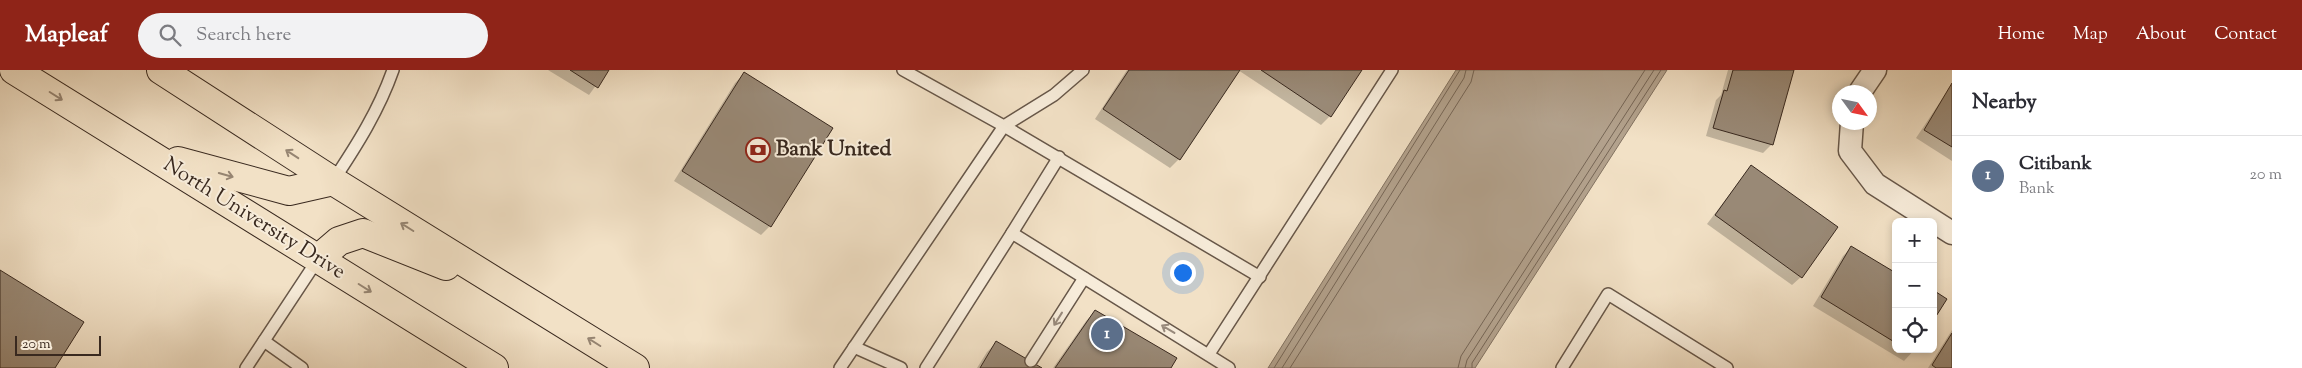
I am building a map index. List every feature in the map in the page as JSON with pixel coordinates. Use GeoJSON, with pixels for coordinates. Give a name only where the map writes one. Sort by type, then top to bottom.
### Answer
{"type":"FeatureCollection","features":[{"type":"Feature","properties":{"kind":"main road","name":"North University Drive"},"geometry":{"type":"LineString","coordinates":[[14,70],[494,368]]}},
{"type":"Feature","properties":{"kind":"main road"},"geometry":{"type":"LineString","coordinates":[[161,70],[333,181],[635,368]]}},
{"type":"Feature","properties":{"kind":"main road"},"geometry":{"type":"LineString","coordinates":[[146,152],[289,191],[333,181]]}},
{"type":"Feature","properties":{"kind":"main road"},"geometry":{"type":"LineString","coordinates":[[318,259],[339,240],[363,233],[508,290]]}},
{"type":"Feature","properties":{"kind":"street"},"geometry":{"type":"LineString","coordinates":[[1865,85],[1875,70]]}},
{"type":"Feature","properties":{"kind":"street"},"geometry":{"type":"LineString","coordinates":[[1851,130],[1850,151],[1875,184],[1952,233]]}},
{"type":"Feature","properties":{"kind":"lane"},"geometry":{"type":"LineString","coordinates":[[333,181],[359,142],[385,94],[393,70]]}},
{"type":"Feature","properties":{"kind":"lane"},"geometry":{"type":"LineString","coordinates":[[903,70],[1059,157],[1260,277]]}},
{"type":"Feature","properties":{"kind":"lane"},"geometry":{"type":"LineString","coordinates":[[840,368],[1004,126],[1054,95],[1083,70]]}},
{"type":"Feature","properties":{"kind":"lane"},"geometry":{"type":"LineString","coordinates":[[1209,354],[1392,70]]}},
{"type":"Feature","properties":{"kind":"lane"},"geometry":{"type":"LineString","coordinates":[[926,368],[1059,157]]}},
{"type":"Feature","properties":{"kind":"lane"},"geometry":{"type":"LineString","coordinates":[[1012,233],[1229,368]]}},
{"type":"Feature","properties":{"kind":"lane"},"geometry":{"type":"LineString","coordinates":[[246,368],[318,259]]}},
{"type":"Feature","properties":{"kind":"lane"},"geometry":{"type":"LineString","coordinates":[[1031,361],[1084,278]]}},
{"type":"Feature","properties":{"kind":"lane"},"geometry":{"type":"LineString","coordinates":[[1562,368],[1608,294],[1727,368]]}},
{"type":"Feature","properties":{"kind":"lane"},"geometry":{"type":"LineString","coordinates":[[264,341],[302,368]]}},
{"type":"Feature","properties":{"kind":"lane"},"geometry":{"type":"LineString","coordinates":[[854,347],[901,368]]}},
{"type":"Feature","properties":{"kind":"water"},"geometry":{"type":"Polygon","coordinates":[[[1456,70],[1667,70],[1475,368],[1268,368],[1456,70]]]}},
{"type":"Feature","properties":{"kind":"building"},"geometry":{"type":"Polygon","coordinates":[[[570,70],[609,70],[598,88],[570,70]]]}},
{"type":"Feature","properties":{"kind":"building"},"geometry":{"type":"Polygon","coordinates":[[[1129,70],[1240,70],[1180,160],[1103,109],[1129,70]]]}},
{"type":"Feature","properties":{"kind":"building"},"geometry":{"type":"Polygon","coordinates":[[[1261,70],[1362,70],[1331,117],[1261,70]]]}},
{"type":"Feature","properties":{"kind":"building"},"geometry":{"type":"Polygon","coordinates":[[[1733,70],[1794,70],[1773,145],[1713,128],[1724,90],[1727,91],[1733,70]]]}},
{"type":"Feature","properties":{"kind":"building","name":"Bank United"},"geometry":{"type":"Polygon","coordinates":[[[744,72],[833,128],[771,227],[682,171],[744,72]]]}},
{"type":"Feature","properties":{"kind":"building"},"geometry":{"type":"Polygon","coordinates":[[[1952,83],[1952,147],[1924,130],[1952,83]]]}},
{"type":"Feature","properties":{"kind":"building"},"geometry":{"type":"Polygon","coordinates":[[[1751,165],[1838,227],[1802,278],[1715,215],[1751,165]]]}},
{"type":"Feature","properties":{"kind":"building"},"geometry":{"type":"Polygon","coordinates":[[[1851,246],[1892,271],[1892,341],[1821,297],[1851,246]]]}},
{"type":"Feature","properties":{"kind":"building"},"geometry":{"type":"Polygon","coordinates":[[[0,270],[84,322],[55,368],[0,368],[0,270]]]}},
{"type":"Feature","properties":{"kind":"building"},"geometry":{"type":"Polygon","coordinates":[[[1937,293],[1947,299],[1937,315],[1937,293]]]}},
{"type":"Feature","properties":{"kind":"building"},"geometry":{"type":"Polygon","coordinates":[[[1095,310],[1177,358],[1171,368],[1055,368],[1095,310]]]}},
{"type":"Feature","properties":{"kind":"building"},"geometry":{"type":"Polygon","coordinates":[[[1952,333],[1952,368],[1936,368],[1932,365],[1952,333]]]}},
{"type":"Feature","properties":{"kind":"building"},"geometry":{"type":"Polygon","coordinates":[[[996,341],[1042,368],[980,368],[996,341]]]}},
{"type":"Feature","properties":{"kind":"place","name":"Bank United"},"geometry":{"type":"Point","coordinates":[758,150]}},
{"type":"Feature","properties":{"kind":"place","name":"Citibank"},"geometry":{"type":"Point","coordinates":[1107,334]}}]}
